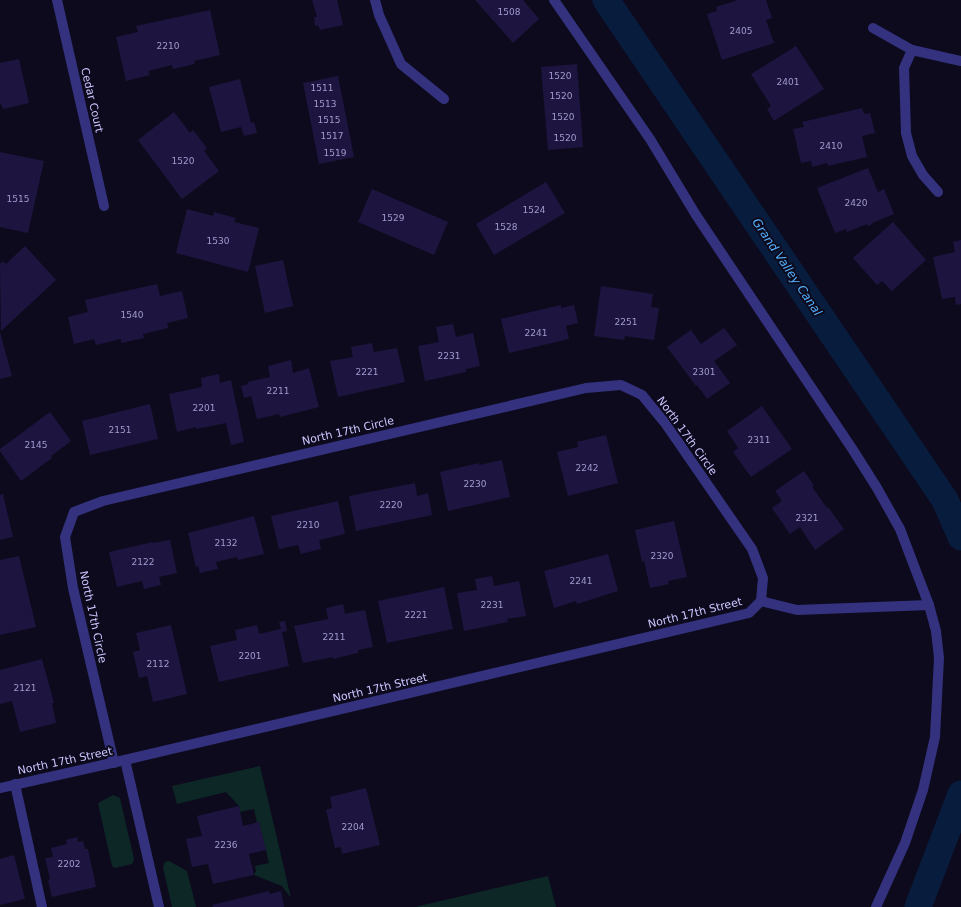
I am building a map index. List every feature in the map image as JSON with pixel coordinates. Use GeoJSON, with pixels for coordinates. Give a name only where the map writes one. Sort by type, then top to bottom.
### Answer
{"type":"FeatureCollection","features":[{"type":"Feature","properties":{"kind":"street","name":"Cedar Court"},"geometry":{"type":"LineString","coordinates":[[57,0],[104,206]]}},
{"type":"Feature","properties":{"kind":"street"},"geometry":{"type":"LineString","coordinates":[[375,0],[379,15],[401,64],[444,99]]}},
{"type":"Feature","properties":{"kind":"street"},"geometry":{"type":"LineString","coordinates":[[554,0],[645,133],[696,215],[878,488],[900,529],[929,605],[936,632],[938,658],[938,698],[935,738],[921,796],[905,843],[876,907]]}},
{"type":"Feature","properties":{"kind":"street"},"geometry":{"type":"LineString","coordinates":[[874,28],[912,50],[961,61]]}},
{"type":"Feature","properties":{"kind":"street"},"geometry":{"type":"LineString","coordinates":[[912,50],[904,68],[906,133],[912,156],[923,175],[938,192]]}},
{"type":"Feature","properties":{"kind":"street","name":"North 17th Circle"},"geometry":{"type":"LineString","coordinates":[[114,763],[73,588],[65,537],[74,512],[102,501],[586,388],[621,385],[642,395],[665,423],[752,549],[764,578],[761,601]]}},
{"type":"Feature","properties":{"kind":"street"},"geometry":{"type":"LineString","coordinates":[[761,601],[797,610],[929,605]]}},
{"type":"Feature","properties":{"kind":"street","name":"North 17th Street"},"geometry":{"type":"LineString","coordinates":[[0,788],[114,763],[748,613],[761,601]]}},
{"type":"Feature","properties":{"kind":"street"},"geometry":{"type":"LineString","coordinates":[[125,760],[159,907]]}},
{"type":"Feature","properties":{"kind":"street"},"geometry":{"type":"LineString","coordinates":[[15,784],[42,907]]}},
{"type":"Feature","properties":{"kind":"green space"},"geometry":{"type":"Polygon","coordinates":[[[260,766],[291,898],[282,886],[254,875],[256,871],[255,866],[269,863],[259,822],[257,823],[254,809],[240,812],[239,806],[226,792],[177,804],[172,786],[260,766]]]}},
{"type":"Feature","properties":{"kind":"green space"},"geometry":{"type":"Polygon","coordinates":[[[113,795],[120,798],[134,859],[132,864],[115,868],[112,866],[98,803],[113,795]]]}},
{"type":"Feature","properties":{"kind":"green space"},"geometry":{"type":"Polygon","coordinates":[[[169,861],[187,871],[196,907],[172,907],[163,867],[165,862],[169,861]]]}},
{"type":"Feature","properties":{"kind":"green space"},"geometry":{"type":"Polygon","coordinates":[[[548,876],[556,907],[415,907],[548,876]]]}},
{"type":"Feature","properties":{"kind":"building"},"geometry":{"type":"Polygon","coordinates":[[[312,0],[337,0],[343,25],[320,30],[318,25],[315,26],[314,17],[317,17],[312,0]]]}},
{"type":"Feature","properties":{"kind":"building"},"geometry":{"type":"Polygon","coordinates":[[[475,0],[523,0],[539,19],[513,43],[475,0]]]}},
{"type":"Feature","properties":{"kind":"building"},"geometry":{"type":"Polygon","coordinates":[[[738,0],[766,0],[772,18],[766,20],[774,43],[722,60],[707,14],[717,11],[716,7],[738,0]]]}},
{"type":"Feature","properties":{"kind":"building"},"geometry":{"type":"Polygon","coordinates":[[[210,10],[220,55],[194,61],[195,64],[173,69],[172,65],[148,71],[150,75],[126,81],[116,37],[138,32],[136,26],[210,10]]]}},
{"type":"Feature","properties":{"kind":"building"},"geometry":{"type":"Polygon","coordinates":[[[796,46],[824,89],[774,121],[767,109],[771,106],[751,74],[796,46]]]}},
{"type":"Feature","properties":{"kind":"building"},"geometry":{"type":"Polygon","coordinates":[[[19,59],[29,103],[3,109],[0,104],[0,63],[19,59]]]}},
{"type":"Feature","properties":{"kind":"building"},"geometry":{"type":"Polygon","coordinates":[[[577,64],[583,147],[548,150],[541,67],[577,64]]]}},
{"type":"Feature","properties":{"kind":"building"},"geometry":{"type":"Polygon","coordinates":[[[338,76],[354,157],[319,164],[303,83],[338,76]]]}},
{"type":"Feature","properties":{"kind":"building"},"geometry":{"type":"Polygon","coordinates":[[[240,79],[251,123],[254,122],[257,133],[244,136],[241,127],[221,132],[209,87],[240,79]]]}},
{"type":"Feature","properties":{"kind":"building"},"geometry":{"type":"Polygon","coordinates":[[[862,108],[864,114],[870,113],[875,133],[862,136],[867,157],[828,166],[827,163],[812,167],[811,161],[801,163],[793,129],[804,127],[802,122],[862,108]]]}},
{"type":"Feature","properties":{"kind":"building"},"geometry":{"type":"Polygon","coordinates":[[[174,112],[190,133],[193,130],[207,148],[204,151],[219,171],[182,199],[138,140],[174,112]]]}},
{"type":"Feature","properties":{"kind":"building"},"geometry":{"type":"Polygon","coordinates":[[[0,152],[44,161],[28,233],[0,227],[0,152]]]}},
{"type":"Feature","properties":{"kind":"building"},"geometry":{"type":"Polygon","coordinates":[[[868,168],[878,192],[884,189],[894,214],[868,226],[867,224],[847,232],[846,229],[835,233],[817,188],[868,168]]]}},
{"type":"Feature","properties":{"kind":"building"},"geometry":{"type":"Polygon","coordinates":[[[546,182],[565,213],[494,255],[476,224],[546,182]]]}},
{"type":"Feature","properties":{"kind":"building"},"geometry":{"type":"Polygon","coordinates":[[[372,189],[448,222],[434,255],[358,222],[372,189]]]}},
{"type":"Feature","properties":{"kind":"building"},"geometry":{"type":"Polygon","coordinates":[[[187,209],[213,216],[214,212],[236,218],[234,222],[259,228],[248,272],[176,253],[187,209]]]}},
{"type":"Feature","properties":{"kind":"building"},"geometry":{"type":"Polygon","coordinates":[[[893,222],[926,260],[892,291],[882,281],[877,285],[853,258],[893,222]]]}},
{"type":"Feature","properties":{"kind":"building"},"geometry":{"type":"Polygon","coordinates":[[[961,240],[961,304],[956,305],[955,297],[942,299],[933,257],[955,252],[953,242],[961,240]]]}},
{"type":"Feature","properties":{"kind":"building"},"geometry":{"type":"Polygon","coordinates":[[[25,246],[56,280],[1,331],[0,264],[3,261],[6,264],[25,246]]]}},
{"type":"Feature","properties":{"kind":"building"},"geometry":{"type":"Polygon","coordinates":[[[283,260],[293,306],[265,313],[255,266],[283,260]]]}},
{"type":"Feature","properties":{"kind":"building"},"geometry":{"type":"Polygon","coordinates":[[[157,284],[160,296],[182,291],[188,318],[167,323],[168,328],[143,334],[144,338],[121,343],[121,339],[96,345],[94,339],[74,344],[68,317],[88,312],[85,300],[157,284]]]}},
{"type":"Feature","properties":{"kind":"building"},"geometry":{"type":"Polygon","coordinates":[[[601,286],[653,294],[651,307],[659,308],[654,340],[625,336],[624,340],[594,336],[601,286]]]}},
{"type":"Feature","properties":{"kind":"building"},"geometry":{"type":"Polygon","coordinates":[[[561,305],[561,308],[574,305],[578,323],[566,326],[569,339],[509,353],[501,319],[561,305]]]}},
{"type":"Feature","properties":{"kind":"building"},"geometry":{"type":"Polygon","coordinates":[[[453,324],[456,337],[473,333],[480,366],[466,369],[466,372],[425,381],[418,346],[439,342],[436,327],[453,324]]]}},
{"type":"Feature","properties":{"kind":"building"},"geometry":{"type":"Polygon","coordinates":[[[724,328],[737,345],[714,361],[730,383],[707,399],[667,347],[691,330],[701,344],[724,328]]]}},
{"type":"Feature","properties":{"kind":"building"},"geometry":{"type":"Polygon","coordinates":[[[0,332],[12,376],[0,379],[0,332]]]}},
{"type":"Feature","properties":{"kind":"building"},"geometry":{"type":"Polygon","coordinates":[[[372,343],[374,352],[397,348],[405,382],[338,397],[330,361],[353,357],[351,347],[372,343]]]}},
{"type":"Feature","properties":{"kind":"building"},"geometry":{"type":"Polygon","coordinates":[[[291,360],[293,373],[309,368],[319,407],[280,417],[279,414],[257,419],[251,396],[244,398],[241,386],[248,384],[247,382],[270,377],[268,366],[291,360]]]}},
{"type":"Feature","properties":{"kind":"building"},"geometry":{"type":"Polygon","coordinates":[[[219,374],[220,383],[231,380],[244,442],[231,445],[226,423],[196,429],[196,427],[177,432],[169,394],[202,387],[201,378],[219,374]]]}},
{"type":"Feature","properties":{"kind":"building"},"geometry":{"type":"Polygon","coordinates":[[[150,404],[158,439],[90,455],[82,421],[150,404]]]}},
{"type":"Feature","properties":{"kind":"building"},"geometry":{"type":"Polygon","coordinates":[[[762,406],[792,449],[751,477],[733,452],[738,448],[727,431],[762,406]]]}},
{"type":"Feature","properties":{"kind":"building"},"geometry":{"type":"Polygon","coordinates":[[[50,412],[71,441],[51,456],[52,458],[21,481],[0,449],[50,412]]]}},
{"type":"Feature","properties":{"kind":"building"},"geometry":{"type":"Polygon","coordinates":[[[606,435],[618,483],[568,496],[557,452],[578,447],[577,442],[606,435]]]}},
{"type":"Feature","properties":{"kind":"building"},"geometry":{"type":"Polygon","coordinates":[[[502,460],[510,497],[448,511],[440,472],[479,463],[479,465],[502,460]]]}},
{"type":"Feature","properties":{"kind":"building"},"geometry":{"type":"Polygon","coordinates":[[[804,471],[814,486],[812,487],[844,529],[815,550],[800,527],[790,534],[772,508],[782,501],[775,491],[804,471]]]}},
{"type":"Feature","properties":{"kind":"building"},"geometry":{"type":"Polygon","coordinates":[[[415,483],[417,496],[428,493],[432,515],[356,531],[349,496],[415,483]]]}},
{"type":"Feature","properties":{"kind":"building"},"geometry":{"type":"Polygon","coordinates":[[[3,494],[13,537],[0,540],[0,495],[3,494]]]}},
{"type":"Feature","properties":{"kind":"building"},"geometry":{"type":"Polygon","coordinates":[[[338,501],[345,534],[319,540],[321,549],[301,554],[298,545],[279,549],[271,516],[338,501]]]}},
{"type":"Feature","properties":{"kind":"building"},"geometry":{"type":"Polygon","coordinates":[[[254,516],[264,554],[238,560],[237,557],[216,562],[218,569],[200,573],[198,566],[196,567],[188,533],[254,516]]]}},
{"type":"Feature","properties":{"kind":"building"},"geometry":{"type":"Polygon","coordinates":[[[674,521],[687,577],[668,581],[669,584],[650,588],[644,561],[642,562],[635,530],[674,521]]]}},
{"type":"Feature","properties":{"kind":"building"},"geometry":{"type":"Polygon","coordinates":[[[170,540],[177,573],[159,577],[161,585],[144,589],[142,581],[117,587],[109,552],[153,542],[170,540]]]}},
{"type":"Feature","properties":{"kind":"building"},"geometry":{"type":"Polygon","coordinates":[[[608,554],[618,591],[577,604],[576,601],[554,608],[544,571],[608,554]]]}},
{"type":"Feature","properties":{"kind":"building"},"geometry":{"type":"Polygon","coordinates":[[[19,556],[36,627],[0,635],[0,560],[19,556]]]}},
{"type":"Feature","properties":{"kind":"building"},"geometry":{"type":"Polygon","coordinates":[[[492,576],[494,586],[519,581],[526,616],[507,619],[508,622],[464,631],[457,593],[477,590],[475,579],[492,576]]]}},
{"type":"Feature","properties":{"kind":"building"},"geometry":{"type":"Polygon","coordinates":[[[444,587],[453,629],[387,643],[378,601],[444,587]]]}},
{"type":"Feature","properties":{"kind":"building"},"geometry":{"type":"Polygon","coordinates":[[[343,604],[345,614],[365,610],[373,647],[358,650],[358,653],[333,659],[333,657],[303,663],[294,626],[328,619],[326,608],[343,604]]]}},
{"type":"Feature","properties":{"kind":"building"},"geometry":{"type":"Polygon","coordinates":[[[285,621],[287,631],[282,632],[289,666],[219,682],[210,646],[237,640],[235,630],[257,625],[259,634],[281,629],[279,622],[285,621]]]}},
{"type":"Feature","properties":{"kind":"building"},"geometry":{"type":"Polygon","coordinates":[[[171,625],[187,694],[153,702],[147,676],[139,678],[133,652],[140,650],[136,633],[171,625]]]}},
{"type":"Feature","properties":{"kind":"building"},"geometry":{"type":"Polygon","coordinates":[[[42,659],[54,703],[52,703],[56,723],[20,732],[12,701],[0,704],[0,670],[42,659]]]}},
{"type":"Feature","properties":{"kind":"building"},"geometry":{"type":"Polygon","coordinates":[[[366,788],[380,845],[342,854],[341,847],[335,848],[326,810],[332,808],[330,797],[366,788]]]}},
{"type":"Feature","properties":{"kind":"building"},"geometry":{"type":"Polygon","coordinates":[[[239,806],[243,826],[259,822],[266,850],[249,854],[254,875],[213,884],[208,864],[192,867],[186,839],[202,836],[197,816],[239,806]]]}},
{"type":"Feature","properties":{"kind":"building"},"geometry":{"type":"Polygon","coordinates":[[[77,837],[78,842],[83,841],[85,849],[88,849],[96,887],[52,897],[48,880],[50,879],[45,858],[53,857],[51,848],[67,844],[66,840],[77,837]]]}},
{"type":"Feature","properties":{"kind":"building"},"geometry":{"type":"Polygon","coordinates":[[[14,855],[25,899],[0,905],[0,859],[14,855]]]}},
{"type":"Feature","properties":{"kind":"building"},"geometry":{"type":"Polygon","coordinates":[[[269,891],[270,894],[281,891],[284,907],[213,907],[212,905],[269,891]]]}},
{"type":"Feature","properties":{"kind":"waterway","name":"Grand Valley Canal"},"geometry":{"type":"LineString","coordinates":[[606,0],[945,500],[961,537]]}},
{"type":"Feature","properties":{"kind":"waterway","name":"Grand Valley Canal"},"geometry":{"type":"LineString","coordinates":[[918,907],[961,794]]}}]}
